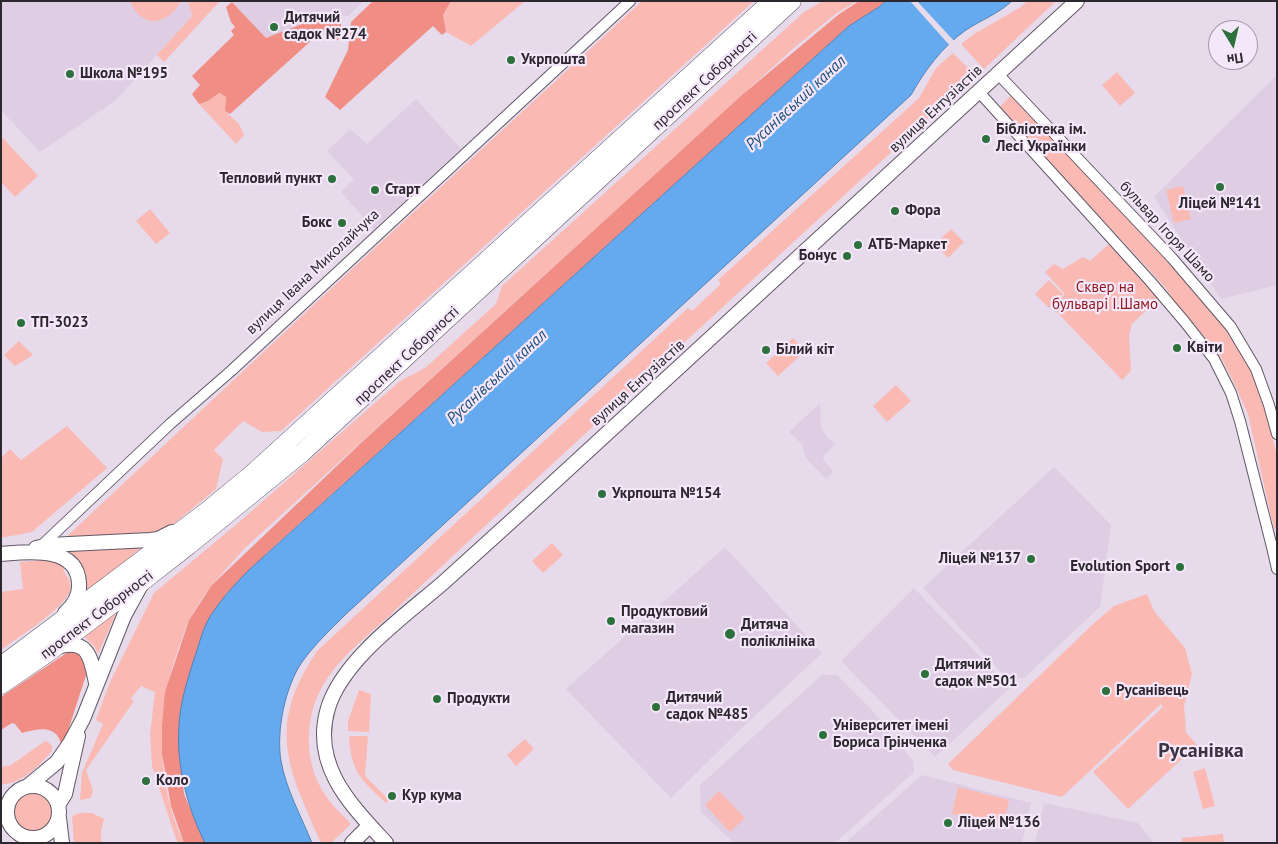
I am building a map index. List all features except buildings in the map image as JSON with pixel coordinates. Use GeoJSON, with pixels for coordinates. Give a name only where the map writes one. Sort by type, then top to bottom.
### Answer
{"type":"FeatureCollection","features":[{"type":"Feature","properties":{"kind":"highway","name":"проспект Соборності"},"geometry":{"type":"LineString","coordinates":[[1,666],[193,522],[253,473],[772,1]]}},
{"type":"Feature","properties":{"kind":"highway","name":"проспект Соборності"},"geometry":{"type":"LineString","coordinates":[[1,685],[143,581],[302,452],[792,1]]}},
{"type":"Feature","properties":{"kind":"street","name":"вулиця Івана Миколайчука"},"geometry":{"type":"LineString","coordinates":[[40,547],[170,424],[231,371],[630,1]]}},
{"type":"Feature","properties":{"kind":"street","name":"вулиця Ентузіастів"},"geometry":{"type":"LineString","coordinates":[[386,843],[369,826],[336,782],[329,767],[325,748],[324,728],[328,708],[337,687],[350,669],[376,642],[464,564],[1077,1]]}},
{"type":"Feature","properties":{"kind":"street","name":"бульвар Ігоря Шамо"},"geometry":{"type":"LineString","coordinates":[[998,74],[1172,258],[1231,327],[1256,369],[1270,406],[1277,434]]}},
{"type":"Feature","properties":{"kind":"street"},"geometry":{"type":"LineString","coordinates":[[979,92],[1150,282],[1214,359],[1231,392],[1240,421],[1274,546],[1277,569]]}},
{"type":"Feature","properties":{"kind":"street","name":"вулиця Івана Миколайчука"},"geometry":{"type":"LineString","coordinates":[[24,552],[56,544],[150,540],[193,522]]}},
{"type":"Feature","properties":{"kind":"street","name":"вулиця Івана Миколайчука"},"geometry":{"type":"LineString","coordinates":[[1,554],[24,552],[49,553],[60,556],[72,565],[79,579],[78,596],[70,609],[30,646]]}},
{"type":"Feature","properties":{"kind":"street"},"geometry":{"type":"LineString","coordinates":[[1,832],[28,839],[44,836],[56,825],[58,811],[65,794],[83,719],[124,616],[143,581]]}},
{"type":"Feature","properties":{"kind":"street"},"geometry":{"type":"LineString","coordinates":[[54,648],[66,644],[80,645],[87,652],[93,664],[96,684]]}},
{"type":"Feature","properties":{"kind":"street"},"geometry":{"type":"LineString","coordinates":[[28,839],[14,830],[8,823],[6,815],[10,798],[45,773],[62,756],[83,719]]}},
{"type":"Feature","properties":{"kind":"street"},"geometry":{"type":"LineString","coordinates":[[1,795],[36,785],[50,792],[58,811],[62,843]]}},
{"type":"Feature","properties":{"kind":"street"},"geometry":{"type":"LineString","coordinates":[[352,843],[369,826]]}},
{"type":"Feature","properties":{"kind":"shaded area","name":"Школа №195"},"geometry":{"type":"Polygon","coordinates":[[[1,1],[188,1],[192,16],[116,100],[40,152],[1,110],[1,1]]]}},
{"type":"Feature","properties":{"kind":"shaded area","name":"Дитячий садок №274"},"geometry":{"type":"Polygon","coordinates":[[[232,1],[363,1],[348,16],[325,15],[266,38],[232,1]]]}},
{"type":"Feature","properties":{"kind":"shaded area"},"geometry":{"type":"Polygon","coordinates":[[[373,1],[451,1],[443,15],[446,32],[442,35],[433,26],[340,110],[325,97],[348,50],[351,22],[373,1]]]}},
{"type":"Feature","properties":{"kind":"shaded area"},"geometry":{"type":"Polygon","coordinates":[[[859,1],[885,1],[879,7],[849,26],[268,552],[225,595],[181,764],[184,794],[205,843],[184,843],[171,806],[162,754],[165,692],[189,620],[212,585],[362,442],[742,95],[838,15],[859,1]]]}},
{"type":"Feature","properties":{"kind":"shaded area"},"geometry":{"type":"Polygon","coordinates":[[[232,2],[266,38],[325,15],[341,17],[338,40],[332,39],[323,30],[230,114],[225,111],[226,97],[219,93],[208,101],[199,104],[192,94],[200,85],[192,76],[234,35],[231,31],[235,27],[231,22],[226,7],[232,2]]]}},
{"type":"Feature","properties":{"kind":"shaded area","name":"Ліцей №141"},"geometry":{"type":"Polygon","coordinates":[[[1277,75],[1277,285],[1221,299],[1154,197],[1277,75]]]}},
{"type":"Feature","properties":{"kind":"shaded area"},"geometry":{"type":"Polygon","coordinates":[[[416,99],[461,149],[374,229],[341,192],[354,179],[327,151],[350,129],[367,144],[416,99]]]}},
{"type":"Feature","properties":{"kind":"shaded area"},"geometry":{"type":"Polygon","coordinates":[[[820,403],[821,427],[828,438],[836,444],[823,456],[824,461],[833,471],[826,479],[805,457],[802,444],[789,432],[820,403]]]}},
{"type":"Feature","properties":{"kind":"shaded area","name":"Ліцей №137"},"geometry":{"type":"Polygon","coordinates":[[[1054,467],[1111,525],[1100,607],[1024,678],[1013,678],[1004,675],[923,588],[1054,467]]]}},
{"type":"Feature","properties":{"kind":"shaded area"},"geometry":{"type":"Polygon","coordinates":[[[725,547],[822,653],[671,798],[566,689],[725,547]]]}},
{"type":"Feature","properties":{"kind":"shaded area","name":"Дитячий садок №501"},"geometry":{"type":"Polygon","coordinates":[[[914,588],[1010,688],[935,757],[841,661],[914,588]]]}},
{"type":"Feature","properties":{"kind":"shaded area"},"geometry":{"type":"Polygon","coordinates":[[[77,650],[83,652],[88,669],[62,749],[57,735],[48,730],[42,729],[22,733],[12,723],[1,730],[1,697],[68,652],[77,650]]]}},
{"type":"Feature","properties":{"kind":"shaded area","name":"Університет імені Бориса Грінченка"},"geometry":{"type":"Polygon","coordinates":[[[822,675],[837,675],[870,708],[913,761],[914,772],[835,843],[734,843],[701,812],[700,785],[822,675]]]}},
{"type":"Feature","properties":{"kind":"shaded area","name":"Ліцей №136"},"geometry":{"type":"Polygon","coordinates":[[[922,775],[1031,803],[1022,843],[845,843],[922,775]]]}},
{"type":"Feature","properties":{"kind":"shaded area"},"geometry":{"type":"Polygon","coordinates":[[[1044,803],[1138,823],[1154,843],[1035,843],[1044,803]]]}},
{"type":"Feature","properties":{"kind":"green space"},"geometry":{"type":"Polygon","coordinates":[[[130,1],[181,1],[169,15],[155,21],[141,16],[130,1]]]}},
{"type":"Feature","properties":{"kind":"green space"},"geometry":{"type":"Polygon","coordinates":[[[188,1],[220,1],[164,62],[157,55],[192,16],[188,1]]]}},
{"type":"Feature","properties":{"kind":"green space"},"geometry":{"type":"Polygon","coordinates":[[[451,1],[525,1],[471,46],[446,32],[443,15],[451,1]]]}},
{"type":"Feature","properties":{"kind":"green space"},"geometry":{"type":"Polygon","coordinates":[[[642,1],[754,1],[281,431],[262,432],[243,421],[214,450],[223,459],[216,489],[165,531],[131,538],[63,540],[336,284],[642,1]]]}},
{"type":"Feature","properties":{"kind":"green space"},"geometry":{"type":"Polygon","coordinates":[[[823,1],[857,1],[837,13],[795,47],[246,547],[209,590],[196,608],[185,629],[171,671],[163,720],[162,745],[168,795],[184,843],[178,843],[176,839],[152,766],[150,734],[155,692],[141,686],[131,698],[134,701],[86,770],[93,790],[91,798],[80,800],[82,773],[103,724],[96,720],[110,682],[154,593],[238,523],[400,381],[425,368],[496,304],[502,286],[804,12],[823,1]]]}},
{"type":"Feature","properties":{"kind":"green space"},"geometry":{"type":"Polygon","coordinates":[[[1027,1],[1056,1],[984,69],[961,44],[974,34],[1021,7],[1027,1]]]}},
{"type":"Feature","properties":{"kind":"green space"},"geometry":{"type":"Polygon","coordinates":[[[953,53],[975,75],[484,527],[359,643],[333,670],[315,702],[310,727],[310,753],[316,777],[324,793],[351,824],[331,843],[321,843],[296,782],[287,744],[290,708],[305,671],[317,651],[688,308],[692,311],[721,284],[718,280],[919,98],[936,68],[953,53]]]}},
{"type":"Feature","properties":{"kind":"green space"},"geometry":{"type":"Polygon","coordinates":[[[1117,72],[1135,93],[1120,106],[1102,85],[1117,72]]]}},
{"type":"Feature","properties":{"kind":"green space"},"geometry":{"type":"Polygon","coordinates":[[[219,93],[226,97],[225,111],[239,124],[244,135],[236,144],[199,104],[208,101],[219,93]]]}},
{"type":"Feature","properties":{"kind":"green space"},"geometry":{"type":"Polygon","coordinates":[[[1012,94],[1204,301],[1228,330],[1251,370],[1265,407],[1277,456],[1277,528],[1274,529],[1248,414],[1218,351],[1183,314],[1164,286],[999,108],[1012,94]]]}},
{"type":"Feature","properties":{"kind":"green space"},"geometry":{"type":"Polygon","coordinates":[[[3,138],[38,176],[15,197],[1,182],[1,139],[3,138]]]}},
{"type":"Feature","properties":{"kind":"green space"},"geometry":{"type":"Polygon","coordinates":[[[1183,186],[1191,219],[1174,223],[1166,190],[1183,186]]]}},
{"type":"Feature","properties":{"kind":"green space"},"geometry":{"type":"Polygon","coordinates":[[[150,209],[170,233],[156,244],[136,221],[150,209]]]}},
{"type":"Feature","properties":{"kind":"green space"},"geometry":{"type":"Polygon","coordinates":[[[951,229],[964,242],[948,258],[935,244],[951,229]]]}},
{"type":"Feature","properties":{"kind":"green space","name":"Сквер на бульварі І.Шамо"},"geometry":{"type":"Polygon","coordinates":[[[1109,244],[1159,298],[1132,324],[1129,335],[1131,371],[1122,380],[1052,307],[1065,294],[1045,272],[1054,264],[1063,269],[1083,257],[1090,261],[1109,244]]]}},
{"type":"Feature","properties":{"kind":"green space"},"geometry":{"type":"Polygon","coordinates":[[[1049,280],[1063,294],[1049,308],[1035,294],[1049,280]]]}},
{"type":"Feature","properties":{"kind":"green space"},"geometry":{"type":"Polygon","coordinates":[[[793,338],[805,351],[778,376],[766,363],[793,338]]]}},
{"type":"Feature","properties":{"kind":"green space"},"geometry":{"type":"Polygon","coordinates":[[[19,341],[33,355],[15,366],[4,355],[19,341]]]}},
{"type":"Feature","properties":{"kind":"green space"},"geometry":{"type":"Polygon","coordinates":[[[896,385],[911,401],[887,422],[873,406],[896,385]]]}},
{"type":"Feature","properties":{"kind":"green space"},"geometry":{"type":"Polygon","coordinates":[[[67,426],[107,468],[32,532],[1,538],[1,458],[10,449],[21,460],[67,426]]]}},
{"type":"Feature","properties":{"kind":"green space"},"geometry":{"type":"Polygon","coordinates":[[[552,543],[563,555],[543,573],[532,561],[552,543]]]}},
{"type":"Feature","properties":{"kind":"green space"},"geometry":{"type":"Polygon","coordinates":[[[142,547],[86,593],[86,585],[80,566],[76,560],[58,548],[142,547]]]}},
{"type":"Feature","properties":{"kind":"green space"},"geometry":{"type":"Polygon","coordinates":[[[58,561],[66,565],[63,570],[70,582],[70,591],[50,615],[1,650],[1,592],[23,589],[20,562],[58,561]]]}},
{"type":"Feature","properties":{"kind":"green space","name":"Русанівець"},"geometry":{"type":"Polygon","coordinates":[[[1147,594],[1154,611],[1185,648],[1192,674],[1184,706],[1185,731],[1197,745],[1128,809],[1093,772],[1163,707],[1167,712],[1161,704],[1062,797],[953,770],[948,764],[1093,624],[1114,606],[1147,594]]]}},
{"type":"Feature","properties":{"kind":"green space"},"geometry":{"type":"Polygon","coordinates":[[[117,611],[98,654],[94,646],[84,636],[117,611]]]}},
{"type":"Feature","properties":{"kind":"green space"},"geometry":{"type":"Polygon","coordinates":[[[359,690],[371,694],[369,732],[348,731],[348,721],[359,690]]]}},
{"type":"Feature","properties":{"kind":"green space"},"geometry":{"type":"Polygon","coordinates":[[[349,736],[368,736],[365,776],[389,800],[386,803],[370,788],[355,767],[349,736]]]}},
{"type":"Feature","properties":{"kind":"green space"},"geometry":{"type":"Polygon","coordinates":[[[525,739],[534,749],[516,766],[507,755],[525,739]]]}},
{"type":"Feature","properties":{"kind":"green space"},"geometry":{"type":"Polygon","coordinates":[[[45,741],[52,746],[52,751],[42,762],[23,778],[1,784],[1,767],[11,765],[45,741]]]}},
{"type":"Feature","properties":{"kind":"green space"},"geometry":{"type":"Polygon","coordinates":[[[1205,768],[1215,806],[1203,809],[1193,772],[1205,768]]]}},
{"type":"Feature","properties":{"kind":"green space"},"geometry":{"type":"Polygon","coordinates":[[[958,787],[1009,800],[1003,827],[952,814],[958,787]]]}},
{"type":"Feature","properties":{"kind":"green space"},"geometry":{"type":"Polygon","coordinates":[[[29,790],[37,790],[48,796],[54,811],[48,826],[37,832],[29,832],[18,826],[12,815],[12,807],[18,796],[29,790]]]}},
{"type":"Feature","properties":{"kind":"green space"},"geometry":{"type":"Polygon","coordinates":[[[719,791],[745,818],[730,832],[705,805],[719,791]]]}},
{"type":"Feature","properties":{"kind":"green space"},"geometry":{"type":"Polygon","coordinates":[[[80,813],[92,813],[104,819],[101,843],[74,843],[72,816],[80,813]]]}},
{"type":"Feature","properties":{"kind":"green space"},"geometry":{"type":"Polygon","coordinates":[[[1223,834],[1224,843],[1182,843],[1182,838],[1223,834]]]}},
{"type":"Feature","properties":{"kind":"water","name":"Русанівський канал"},"geometry":{"type":"Polygon","coordinates":[[[886,1],[1012,1],[1007,6],[966,30],[949,44],[928,68],[911,95],[346,614],[312,649],[296,672],[287,696],[281,723],[280,749],[286,782],[312,843],[205,843],[193,815],[184,786],[179,755],[179,725],[184,693],[201,637],[207,622],[221,601],[250,569],[849,26],[886,1]]]}},
{"type":"Feature","properties":{"kind":"pier"},"geometry":{"type":"Polygon","coordinates":[[[910,1],[917,1],[956,43],[951,47],[910,1]]]}},
{"type":"Feature","properties":{"kind":"place","name":"Дитячий садок №274"},"geometry":{"type":"Point","coordinates":[274,27]}},
{"type":"Feature","properties":{"kind":"place","name":"Укрпошта"},"geometry":{"type":"Point","coordinates":[511,60]}},
{"type":"Feature","properties":{"kind":"place","name":"Школа №195"},"geometry":{"type":"Point","coordinates":[70,74]}},
{"type":"Feature","properties":{"kind":"place","name":"Бібліотека ім. Лесі Українки"},"geometry":{"type":"Point","coordinates":[986,139]}},
{"type":"Feature","properties":{"kind":"place","name":"Тепловий пункт"},"geometry":{"type":"Point","coordinates":[332,179]}},
{"type":"Feature","properties":{"kind":"place","name":"Ліцей №141"},"geometry":{"type":"Point","coordinates":[1220,187]}},
{"type":"Feature","properties":{"kind":"place","name":"Старт"},"geometry":{"type":"Point","coordinates":[375,190]}},
{"type":"Feature","properties":{"kind":"place","name":"Фора"},"geometry":{"type":"Point","coordinates":[895,211]}},
{"type":"Feature","properties":{"kind":"place","name":"Бокс"},"geometry":{"type":"Point","coordinates":[342,223]}},
{"type":"Feature","properties":{"kind":"place","name":"АТБ-Маркет"},"geometry":{"type":"Point","coordinates":[858,245]}},
{"type":"Feature","properties":{"kind":"place","name":"Бонус"},"geometry":{"type":"Point","coordinates":[847,256]}},
{"type":"Feature","properties":{"kind":"place","name":"ТП-3023"},"geometry":{"type":"Point","coordinates":[21,323]}},
{"type":"Feature","properties":{"kind":"place","name":"Квіти"},"geometry":{"type":"Point","coordinates":[1177,348]}},
{"type":"Feature","properties":{"kind":"place","name":"Білий кіт"},"geometry":{"type":"Point","coordinates":[766,350]}},
{"type":"Feature","properties":{"kind":"place","name":"Укрпошта №154"},"geometry":{"type":"Point","coordinates":[602,494]}},
{"type":"Feature","properties":{"kind":"place","name":"Ліцей №137"},"geometry":{"type":"Point","coordinates":[1031,559]}},
{"type":"Feature","properties":{"kind":"place","name":"Evolution Sport"},"geometry":{"type":"Point","coordinates":[1180,567]}},
{"type":"Feature","properties":{"kind":"place","name":"Продуктовий магазин"},"geometry":{"type":"Point","coordinates":[611,621]}},
{"type":"Feature","properties":{"kind":"place","name":"Дитяча поліклініка"},"geometry":{"type":"Point","coordinates":[730,634]}},
{"type":"Feature","properties":{"kind":"place","name":"Дитячий садок №501"},"geometry":{"type":"Point","coordinates":[925,674]}},
{"type":"Feature","properties":{"kind":"place","name":"Русанівець"},"geometry":{"type":"Point","coordinates":[1106,691]}},
{"type":"Feature","properties":{"kind":"place","name":"Продукти"},"geometry":{"type":"Point","coordinates":[437,699]}},
{"type":"Feature","properties":{"kind":"place","name":"Дитячий садок №485"},"geometry":{"type":"Point","coordinates":[656,707]}},
{"type":"Feature","properties":{"kind":"place","name":"Університет імені Бориса Грінченка"},"geometry":{"type":"Point","coordinates":[823,735]}},
{"type":"Feature","properties":{"kind":"place","name":"Коло"},"geometry":{"type":"Point","coordinates":[146,781]}},
{"type":"Feature","properties":{"kind":"place","name":"Кур кума"},"geometry":{"type":"Point","coordinates":[392,796]}},
{"type":"Feature","properties":{"kind":"place","name":"Ліцей №136"},"geometry":{"type":"Point","coordinates":[948,823]}},
{"type":"Feature","properties":{"kind":"district","name":"Русанівка"},"geometry":{"type":"Point","coordinates":[1201,751]}}]}
